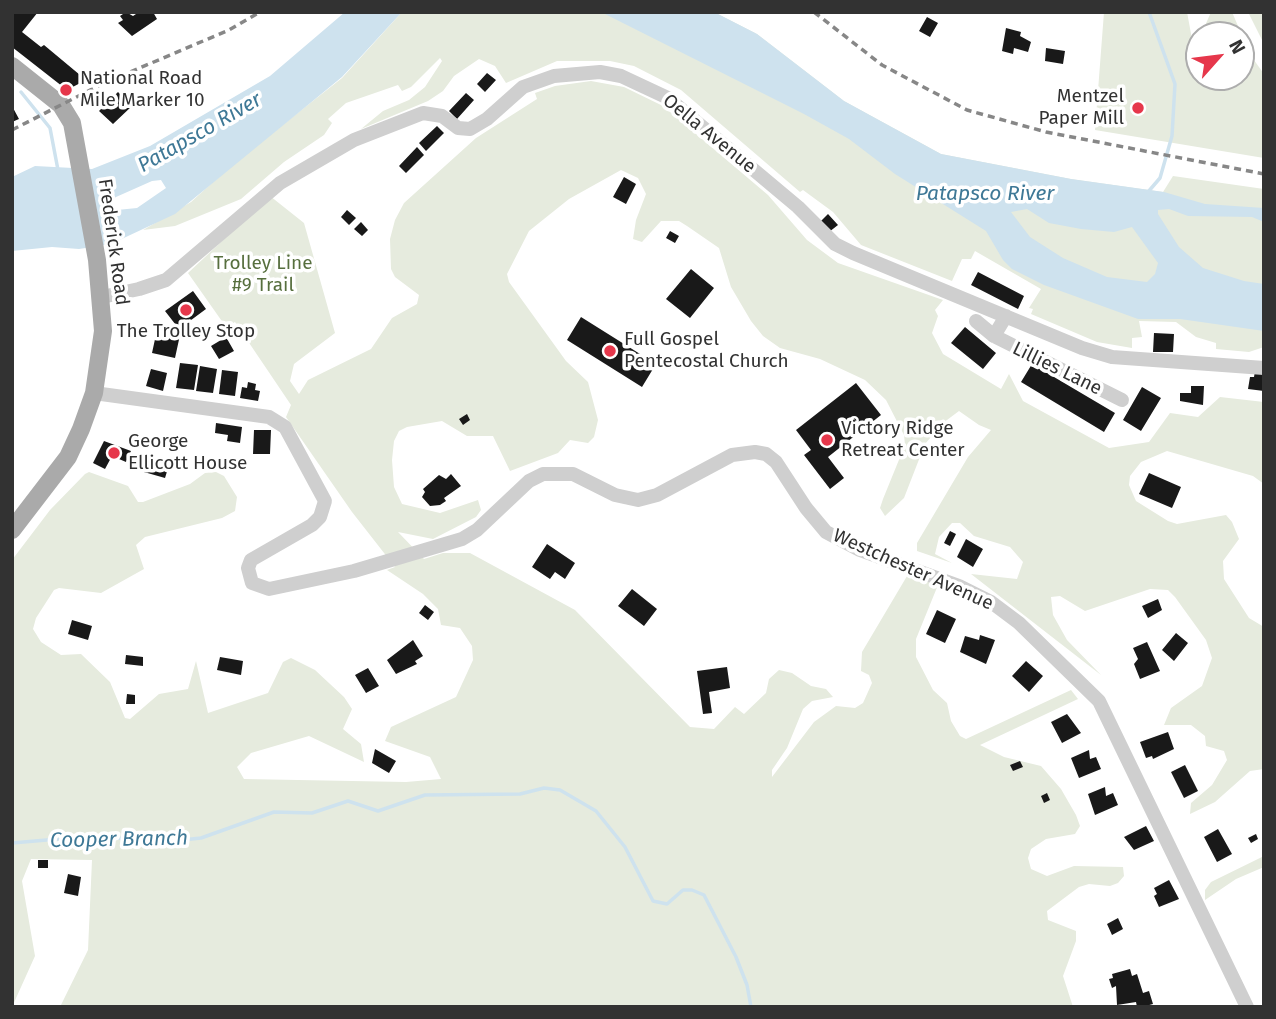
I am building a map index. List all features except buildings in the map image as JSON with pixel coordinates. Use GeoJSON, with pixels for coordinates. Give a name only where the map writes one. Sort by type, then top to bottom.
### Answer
{"type":"FeatureCollection","features":[{"type":"Feature","properties":{"kind":"main road","name":"Frederick Road"},"geometry":{"type":"LineString","coordinates":[[12,66],[68,113],[77,145],[102,297],[101,361],[94,393],[68,457],[12,530]]}},
{"type":"Feature","properties":{"kind":"street","name":"Oella Avenue"},"geometry":{"type":"LineString","coordinates":[[102,297],[166,280],[279,183],[354,140],[423,113],[442,116],[462,130],[470,129],[487,119],[523,87],[564,74],[600,72],[621,76],[668,98],[798,207],[835,244],[1112,357],[1264,368]]}},
{"type":"Feature","properties":{"kind":"street","name":"Lillies Lane"},"geometry":{"type":"LineString","coordinates":[[994,336],[1006,316]]}},
{"type":"Feature","properties":{"kind":"street","name":"Lillies Lane"},"geometry":{"type":"LineString","coordinates":[[976,321],[994,336],[1122,400]]}},
{"type":"Feature","properties":{"kind":"street","name":"Westchester Avenue"},"geometry":{"type":"LineString","coordinates":[[94,393],[270,417],[285,427],[322,493],[324,508],[312,525],[251,560],[247,568],[252,583],[269,589],[377,564],[469,536],[522,487],[543,474],[573,474],[615,495],[638,500],[657,495],[732,455],[755,452],[766,454],[776,462],[815,521],[827,531],[860,550],[959,586],[991,602],[1019,623],[1099,701],[1247,1007]]}},
{"type":"Feature","properties":{"kind":"green space"},"geometry":{"type":"Polygon","coordinates":[[[402,12],[714,12],[757,34],[844,101],[941,154],[1071,179],[1163,192],[1173,176],[1264,189],[1264,347],[1249,352],[1216,349],[1216,343],[1196,337],[1176,322],[1139,321],[1142,337],[1132,338],[1132,348],[1097,342],[1031,314],[1033,309],[1029,308],[1041,289],[975,251],[971,259],[962,259],[952,281],[861,245],[833,212],[803,190],[800,192],[681,90],[634,66],[610,61],[557,61],[506,83],[495,66],[479,59],[454,76],[443,91],[428,101],[361,129],[383,111],[409,100],[425,87],[442,61],[440,58],[411,87],[402,91],[398,85],[346,103],[328,119],[332,123],[324,135],[284,162],[241,199],[175,226],[143,230],[191,202],[233,164],[342,78],[402,12]]]}},
{"type":"Feature","properties":{"kind":"green space"},"geometry":{"type":"Polygon","coordinates":[[[1104,12],[1187,12],[1185,91],[1255,91],[1255,61],[1264,74],[1264,158],[1095,130],[1104,12]]]}},
{"type":"Feature","properties":{"kind":"green space"},"geometry":{"type":"Polygon","coordinates":[[[1211,12],[1232,12],[1236,21],[1207,21],[1211,12]]]}},
{"type":"Feature","properties":{"kind":"green space"},"geometry":{"type":"Polygon","coordinates":[[[1248,12],[1264,12],[1264,44],[1255,21],[1248,12]]]}},
{"type":"Feature","properties":{"kind":"green space","name":"Trolley Line #9 Trail"},"geometry":{"type":"Polygon","coordinates":[[[591,81],[624,87],[663,106],[768,195],[807,240],[838,263],[943,300],[935,310],[938,316],[932,333],[943,354],[1001,389],[1009,374],[1023,401],[1109,448],[1149,442],[1170,413],[1198,417],[1220,397],[1264,402],[1264,484],[1253,476],[1167,451],[1141,462],[1130,476],[1129,485],[1136,501],[1168,521],[1177,524],[1226,515],[1232,522],[1239,539],[1223,561],[1224,579],[1249,618],[1264,627],[1264,769],[1250,771],[1215,802],[1190,814],[1191,803],[1212,785],[1227,760],[1224,751],[1206,746],[1205,736],[1191,725],[1164,725],[1171,708],[1202,686],[1212,658],[1206,640],[1175,597],[1168,590],[1150,589],[1085,611],[1060,596],[1051,597],[1053,615],[1067,640],[1101,675],[971,574],[1017,579],[1023,562],[1010,547],[974,536],[960,523],[952,523],[939,537],[935,554],[952,563],[917,551],[917,543],[968,457],[991,430],[959,411],[943,423],[925,444],[904,498],[885,516],[880,508],[905,445],[904,435],[886,400],[865,380],[820,359],[780,348],[763,336],[731,287],[719,248],[687,226],[679,221],[661,221],[642,242],[633,239],[636,220],[646,194],[638,178],[621,170],[569,199],[529,231],[507,274],[509,282],[566,361],[588,382],[598,420],[594,437],[588,443],[570,440],[558,453],[510,471],[493,436],[467,436],[442,421],[407,427],[399,431],[394,441],[392,460],[394,487],[402,504],[440,513],[478,500],[481,510],[476,517],[433,539],[398,532],[424,559],[443,553],[470,553],[575,610],[690,727],[714,729],[735,707],[744,714],[766,693],[769,679],[779,670],[792,673],[811,686],[826,689],[833,697],[812,701],[803,709],[787,748],[772,770],[772,777],[814,722],[836,706],[855,708],[863,703],[872,683],[869,675],[861,671],[862,652],[910,571],[938,585],[916,639],[916,657],[933,690],[947,703],[951,721],[960,736],[966,739],[1071,690],[1078,699],[980,745],[1004,757],[1041,766],[1061,789],[1076,815],[1080,826],[1075,834],[1046,839],[1031,849],[1028,858],[1031,869],[1047,876],[1074,866],[1123,867],[1124,876],[1118,883],[1110,886],[1089,884],[1079,887],[1047,911],[1048,920],[1076,931],[1076,941],[1063,976],[1073,1007],[60,1007],[88,950],[92,860],[31,859],[22,881],[35,956],[12,1007],[12,560],[50,510],[85,474],[89,472],[128,486],[138,502],[143,502],[190,484],[205,473],[216,472],[224,476],[237,497],[235,511],[222,518],[145,537],[136,545],[144,569],[101,593],[59,588],[54,590],[36,618],[33,629],[41,642],[61,655],[81,654],[110,682],[125,718],[130,719],[159,694],[188,689],[196,661],[208,713],[268,693],[283,662],[291,658],[315,670],[344,697],[352,709],[343,729],[361,744],[364,762],[309,736],[251,753],[237,767],[244,779],[406,782],[441,779],[430,757],[385,741],[391,727],[456,697],[473,660],[472,646],[460,628],[441,625],[438,609],[423,594],[387,570],[395,567],[352,512],[286,417],[291,405],[235,322],[226,327],[188,273],[270,196],[304,223],[335,333],[294,364],[290,381],[299,394],[308,380],[371,349],[392,318],[417,304],[419,295],[395,277],[391,269],[390,239],[395,220],[404,203],[476,138],[537,99],[535,93],[555,86],[591,81]]]}},
{"type":"Feature","properties":{"kind":"green space"},"geometry":{"type":"Polygon","coordinates":[[[1264,856],[1264,867],[1236,879],[1205,900],[1205,890],[1211,882],[1264,856]]]}},
{"type":"Feature","properties":{"kind":"water","name":"Patapsco River"},"geometry":{"type":"Polygon","coordinates":[[[345,12],[402,12],[342,77],[175,214],[111,244],[79,249],[52,247],[12,251],[12,177],[35,166],[92,169],[150,146],[270,76],[345,12]],[[161,180],[152,181],[116,197],[107,204],[117,210],[137,208],[166,188],[161,180]]]}},
{"type":"Feature","properties":{"kind":"water","name":"Patapsco River"},"geometry":{"type":"Polygon","coordinates":[[[601,12],[714,12],[757,34],[844,101],[941,154],[1071,179],[1164,192],[1205,204],[1264,208],[1264,222],[1252,217],[1188,216],[1169,209],[1158,210],[1158,214],[1179,247],[1203,268],[1244,281],[1264,284],[1264,331],[1180,319],[1138,319],[1044,285],[1012,269],[1003,260],[986,231],[895,174],[849,139],[601,12]],[[1027,209],[1011,212],[1030,237],[1063,258],[1107,277],[1147,282],[1155,274],[1158,263],[1132,227],[1114,232],[1049,223],[1027,209]]]}},
{"type":"Feature","properties":{"kind":"waterway"},"geometry":{"type":"LineString","coordinates":[[1148,192],[1160,178],[1172,136],[1175,84],[1149,12]]}},
{"type":"Feature","properties":{"kind":"waterway"},"geometry":{"type":"LineString","coordinates":[[21,92],[50,128],[58,170]]}},
{"type":"Feature","properties":{"kind":"waterway","name":"Cooper Branch"},"geometry":{"type":"LineString","coordinates":[[12,843],[93,836],[164,842],[201,838],[274,812],[312,813],[348,801],[378,811],[425,795],[520,794],[544,788],[560,790],[596,811],[625,847],[653,901],[667,904],[683,890],[704,895],[736,957],[747,985],[751,1007]]}},
{"type":"Feature","properties":{"kind":"railway"},"geometry":{"type":"LineString","coordinates":[[12,130],[102,84],[229,30],[260,12]]}},
{"type":"Feature","properties":{"kind":"railway"},"geometry":{"type":"LineString","coordinates":[[814,12],[882,65],[967,110],[1046,132],[1264,174]]}},
{"type":"Feature","properties":{"kind":"place","name":"National Road Mile Marker 10"},"geometry":{"type":"Point","coordinates":[66,90]}},
{"type":"Feature","properties":{"kind":"place","name":"Mentzel Paper Mill"},"geometry":{"type":"Point","coordinates":[1138,108]}},
{"type":"Feature","properties":{"kind":"place","name":"The Trolley Stop"},"geometry":{"type":"Point","coordinates":[186,310]}},
{"type":"Feature","properties":{"kind":"place","name":"Full Gospel Pentecostal Church"},"geometry":{"type":"Point","coordinates":[610,351]}},
{"type":"Feature","properties":{"kind":"place","name":"Victory Ridge Retreat Center"},"geometry":{"type":"Point","coordinates":[827,440]}},
{"type":"Feature","properties":{"kind":"place","name":"George Ellicott House"},"geometry":{"type":"Point","coordinates":[114,453]}}]}
